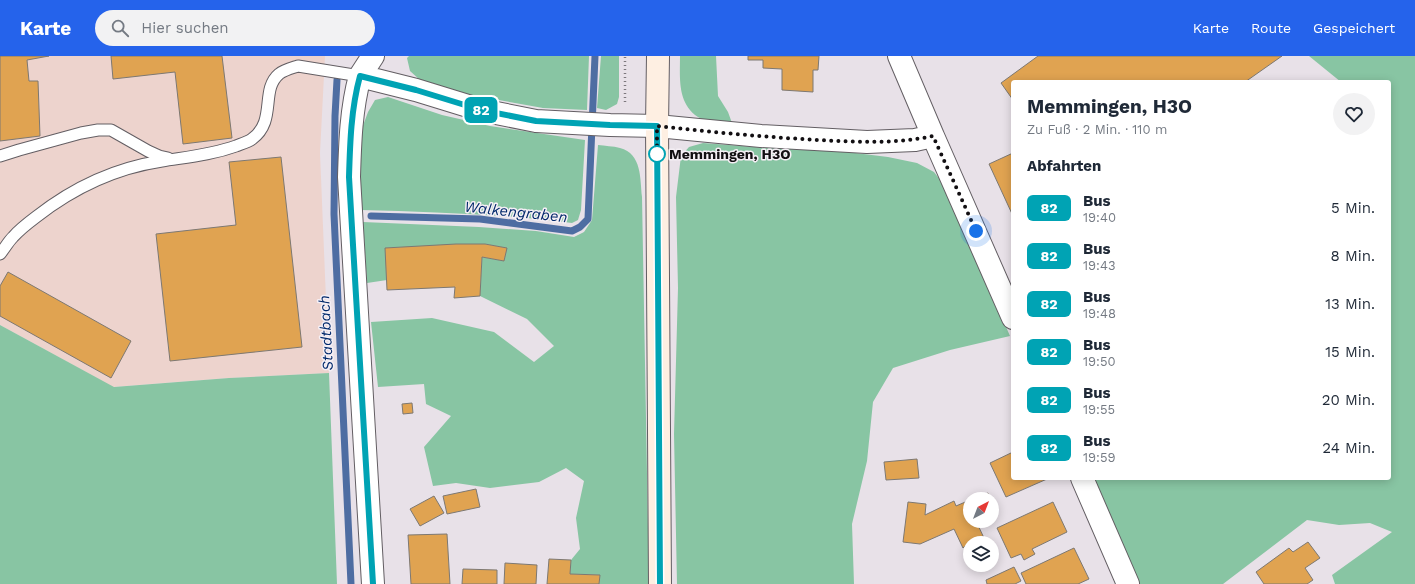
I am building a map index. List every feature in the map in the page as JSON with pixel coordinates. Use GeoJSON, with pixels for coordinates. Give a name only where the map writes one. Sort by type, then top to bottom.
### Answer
{"type":"FeatureCollection","features":[{"type":"Feature","properties":{"kind":"main road"},"geometry":{"type":"LineString","coordinates":[[658,56],[657,126],[660,584]]}},
{"type":"Feature","properties":{"kind":"street"},"geometry":{"type":"LineString","coordinates":[[373,56],[360,76],[355,94],[350,143],[349,177],[373,584]]}},
{"type":"Feature","properties":{"kind":"street"},"geometry":{"type":"LineString","coordinates":[[899,56],[1011,313]]}},
{"type":"Feature","properties":{"kind":"street"},"geometry":{"type":"LineString","coordinates":[[360,76],[416,90],[481,110],[536,121],[657,126],[761,136],[868,142],[915,140],[933,136]]}},
{"type":"Feature","properties":{"kind":"street"},"geometry":{"type":"LineString","coordinates":[[1083,480],[1128,584]]}},
{"type":"Feature","properties":{"kind":"lane"},"geometry":{"type":"LineString","coordinates":[[1,249],[24,226],[56,202],[95,180],[131,167],[221,152],[252,139],[263,127],[268,110],[269,89],[273,81],[279,74],[288,69],[298,66],[360,76]]}},
{"type":"Feature","properties":{"kind":"lane"},"geometry":{"type":"LineString","coordinates":[[0,156],[81,132],[111,130],[148,151],[159,156],[173,159]]}},
{"type":"Feature","properties":{"kind":"path"},"geometry":{"type":"LineString","coordinates":[[617,125],[625,56]]}},
{"type":"Feature","properties":{"kind":"shaded area"},"geometry":{"type":"Polygon","coordinates":[[[0,56],[325,56],[320,153],[329,373],[229,378],[113,387],[0,325],[0,56]]]}},
{"type":"Feature","properties":{"kind":"green space"},"geometry":{"type":"Polygon","coordinates":[[[409,56],[589,56],[587,110],[543,108],[471,95],[420,80],[410,71],[407,58],[409,56]]]}},
{"type":"Feature","properties":{"kind":"green space"},"geometry":{"type":"Polygon","coordinates":[[[601,56],[619,56],[619,97],[617,104],[606,110],[597,108],[601,56]]]}},
{"type":"Feature","properties":{"kind":"green space"},"geometry":{"type":"Polygon","coordinates":[[[680,56],[716,56],[718,96],[728,112],[732,123],[701,119],[686,105],[681,90],[680,56]]]}},
{"type":"Feature","properties":{"kind":"green space"},"geometry":{"type":"Polygon","coordinates":[[[1309,56],[1415,56],[1415,584],[1335,584],[1332,575],[1392,532],[1370,523],[1339,525],[1307,520],[1223,584],[1139,584],[1094,480],[1391,480],[1391,80],[1339,80],[1309,56]]]}},
{"type":"Feature","properties":{"kind":"green space"},"geometry":{"type":"Polygon","coordinates":[[[388,97],[442,115],[490,126],[585,140],[581,210],[578,220],[572,223],[493,215],[361,210],[359,192],[361,131],[368,112],[375,100],[388,97]]]}},
{"type":"Feature","properties":{"kind":"green space"},"geometry":{"type":"Polygon","coordinates":[[[703,143],[766,148],[839,151],[888,157],[917,163],[934,172],[945,186],[1010,336],[950,350],[893,368],[873,402],[867,461],[852,524],[854,584],[677,584],[674,434],[678,288],[676,197],[681,156],[689,147],[703,143]]]}},
{"type":"Feature","properties":{"kind":"green space"},"geometry":{"type":"Polygon","coordinates":[[[598,145],[617,147],[627,151],[636,161],[640,175],[642,197],[649,584],[599,584],[600,575],[570,574],[571,560],[580,549],[576,518],[584,481],[566,468],[539,482],[490,488],[456,483],[433,486],[424,447],[451,416],[426,404],[424,384],[378,387],[371,322],[432,318],[494,332],[534,362],[554,346],[527,319],[480,296],[482,257],[504,261],[506,248],[485,244],[386,248],[387,280],[367,283],[363,222],[536,231],[574,237],[584,232],[592,220],[598,145]]]}},
{"type":"Feature","properties":{"kind":"green space"},"geometry":{"type":"Polygon","coordinates":[[[0,325],[114,387],[229,378],[329,373],[337,584],[0,584],[0,325]]]}},
{"type":"Feature","properties":{"kind":"building"},"geometry":{"type":"Polygon","coordinates":[[[0,56],[49,56],[27,60],[29,81],[38,81],[40,136],[0,141],[0,56]]]}},
{"type":"Feature","properties":{"kind":"building"},"geometry":{"type":"Polygon","coordinates":[[[111,56],[222,56],[232,138],[183,144],[175,72],[113,79],[111,56]]]}},
{"type":"Feature","properties":{"kind":"building"},"geometry":{"type":"Polygon","coordinates":[[[748,56],[819,56],[818,70],[813,70],[813,92],[782,90],[782,69],[763,68],[763,60],[748,60],[748,56]]]}},
{"type":"Feature","properties":{"kind":"building"},"geometry":{"type":"Polygon","coordinates":[[[1038,56],[1282,56],[1248,80],[1011,80],[1011,97],[1001,83],[1038,56]]]}},
{"type":"Feature","properties":{"kind":"building"},"geometry":{"type":"Polygon","coordinates":[[[1011,154],[1011,212],[989,164],[1011,154]]]}},
{"type":"Feature","properties":{"kind":"building"},"geometry":{"type":"Polygon","coordinates":[[[281,157],[302,347],[170,361],[156,234],[236,225],[229,162],[281,157]]]}},
{"type":"Feature","properties":{"kind":"building"},"geometry":{"type":"Polygon","coordinates":[[[485,244],[507,248],[504,261],[482,257],[480,296],[454,298],[455,287],[387,290],[385,248],[485,244]]]}},
{"type":"Feature","properties":{"kind":"building"},"geometry":{"type":"Polygon","coordinates":[[[8,272],[131,341],[111,378],[0,316],[0,286],[8,272]]]}},
{"type":"Feature","properties":{"kind":"building"},"geometry":{"type":"Polygon","coordinates":[[[412,403],[413,413],[403,414],[402,404],[412,403]]]}},
{"type":"Feature","properties":{"kind":"building"},"geometry":{"type":"Polygon","coordinates":[[[1011,453],[1011,480],[1045,480],[1006,497],[990,463],[1011,453]]]}},
{"type":"Feature","properties":{"kind":"building"},"geometry":{"type":"Polygon","coordinates":[[[917,459],[919,478],[886,480],[884,462],[917,459]]]}},
{"type":"Feature","properties":{"kind":"building"},"geometry":{"type":"Polygon","coordinates":[[[476,489],[480,507],[447,514],[443,496],[476,489]]]}},
{"type":"Feature","properties":{"kind":"building"},"geometry":{"type":"Polygon","coordinates":[[[434,496],[444,513],[420,526],[410,509],[434,496]]]}},
{"type":"Feature","properties":{"kind":"building"},"geometry":{"type":"Polygon","coordinates":[[[954,501],[956,506],[963,503],[963,528],[979,528],[983,536],[963,536],[963,548],[954,529],[920,544],[903,542],[908,502],[926,504],[925,515],[954,501]]]}},
{"type":"Feature","properties":{"kind":"building"},"geometry":{"type":"Polygon","coordinates":[[[1053,502],[1067,532],[1032,549],[1035,554],[1024,560],[1021,554],[1011,558],[997,528],[1053,502]]]}},
{"type":"Feature","properties":{"kind":"building"},"geometry":{"type":"Polygon","coordinates":[[[447,534],[450,584],[411,584],[408,535],[447,534]]]}},
{"type":"Feature","properties":{"kind":"building"},"geometry":{"type":"Polygon","coordinates":[[[1308,542],[1320,558],[1305,568],[1313,580],[1307,584],[1264,584],[1256,572],[1289,548],[1293,552],[1308,542]]]}},
{"type":"Feature","properties":{"kind":"building"},"geometry":{"type":"Polygon","coordinates":[[[1074,548],[1089,579],[1078,584],[1026,584],[1021,573],[1074,548]]]}},
{"type":"Feature","properties":{"kind":"building"},"geometry":{"type":"Polygon","coordinates":[[[549,559],[571,560],[570,574],[600,575],[599,584],[547,584],[549,559]]]}},
{"type":"Feature","properties":{"kind":"building"},"geometry":{"type":"Polygon","coordinates":[[[505,563],[537,565],[536,584],[504,584],[505,563]]]}},
{"type":"Feature","properties":{"kind":"building"},"geometry":{"type":"Polygon","coordinates":[[[1014,567],[1021,581],[1015,584],[987,584],[986,580],[1014,567]]]}},
{"type":"Feature","properties":{"kind":"building"},"geometry":{"type":"Polygon","coordinates":[[[463,569],[497,570],[497,584],[462,584],[463,569]]]}},
{"type":"Feature","properties":{"kind":"waterway","name":"Walkengraben"},"geometry":{"type":"LineString","coordinates":[[371,216],[480,219],[572,231],[580,227],[588,219],[595,56]]}},
{"type":"Feature","properties":{"kind":"waterway","name":"Stadtbach"},"geometry":{"type":"LineString","coordinates":[[337,80],[334,214],[351,584]]}},
{"type":"Feature","properties":{"kind":"bus line","name":"82"},"geometry":{"type":"LineString","coordinates":[[373,584],[349,177],[350,143],[355,94],[360,76],[416,90],[481,110],[536,121],[657,126],[660,584]]}},
{"type":"Feature","properties":{"kind":"place","name":"Memmingen, H3O"},"geometry":{"type":"Point","coordinates":[657,154]}},
{"type":"Feature","properties":{"kind":"route"},"geometry":{"type":"LineString","coordinates":[[657,154],[657,157],[657,126],[761,136],[868,142],[915,140],[933,136],[976,231]]}}]}
